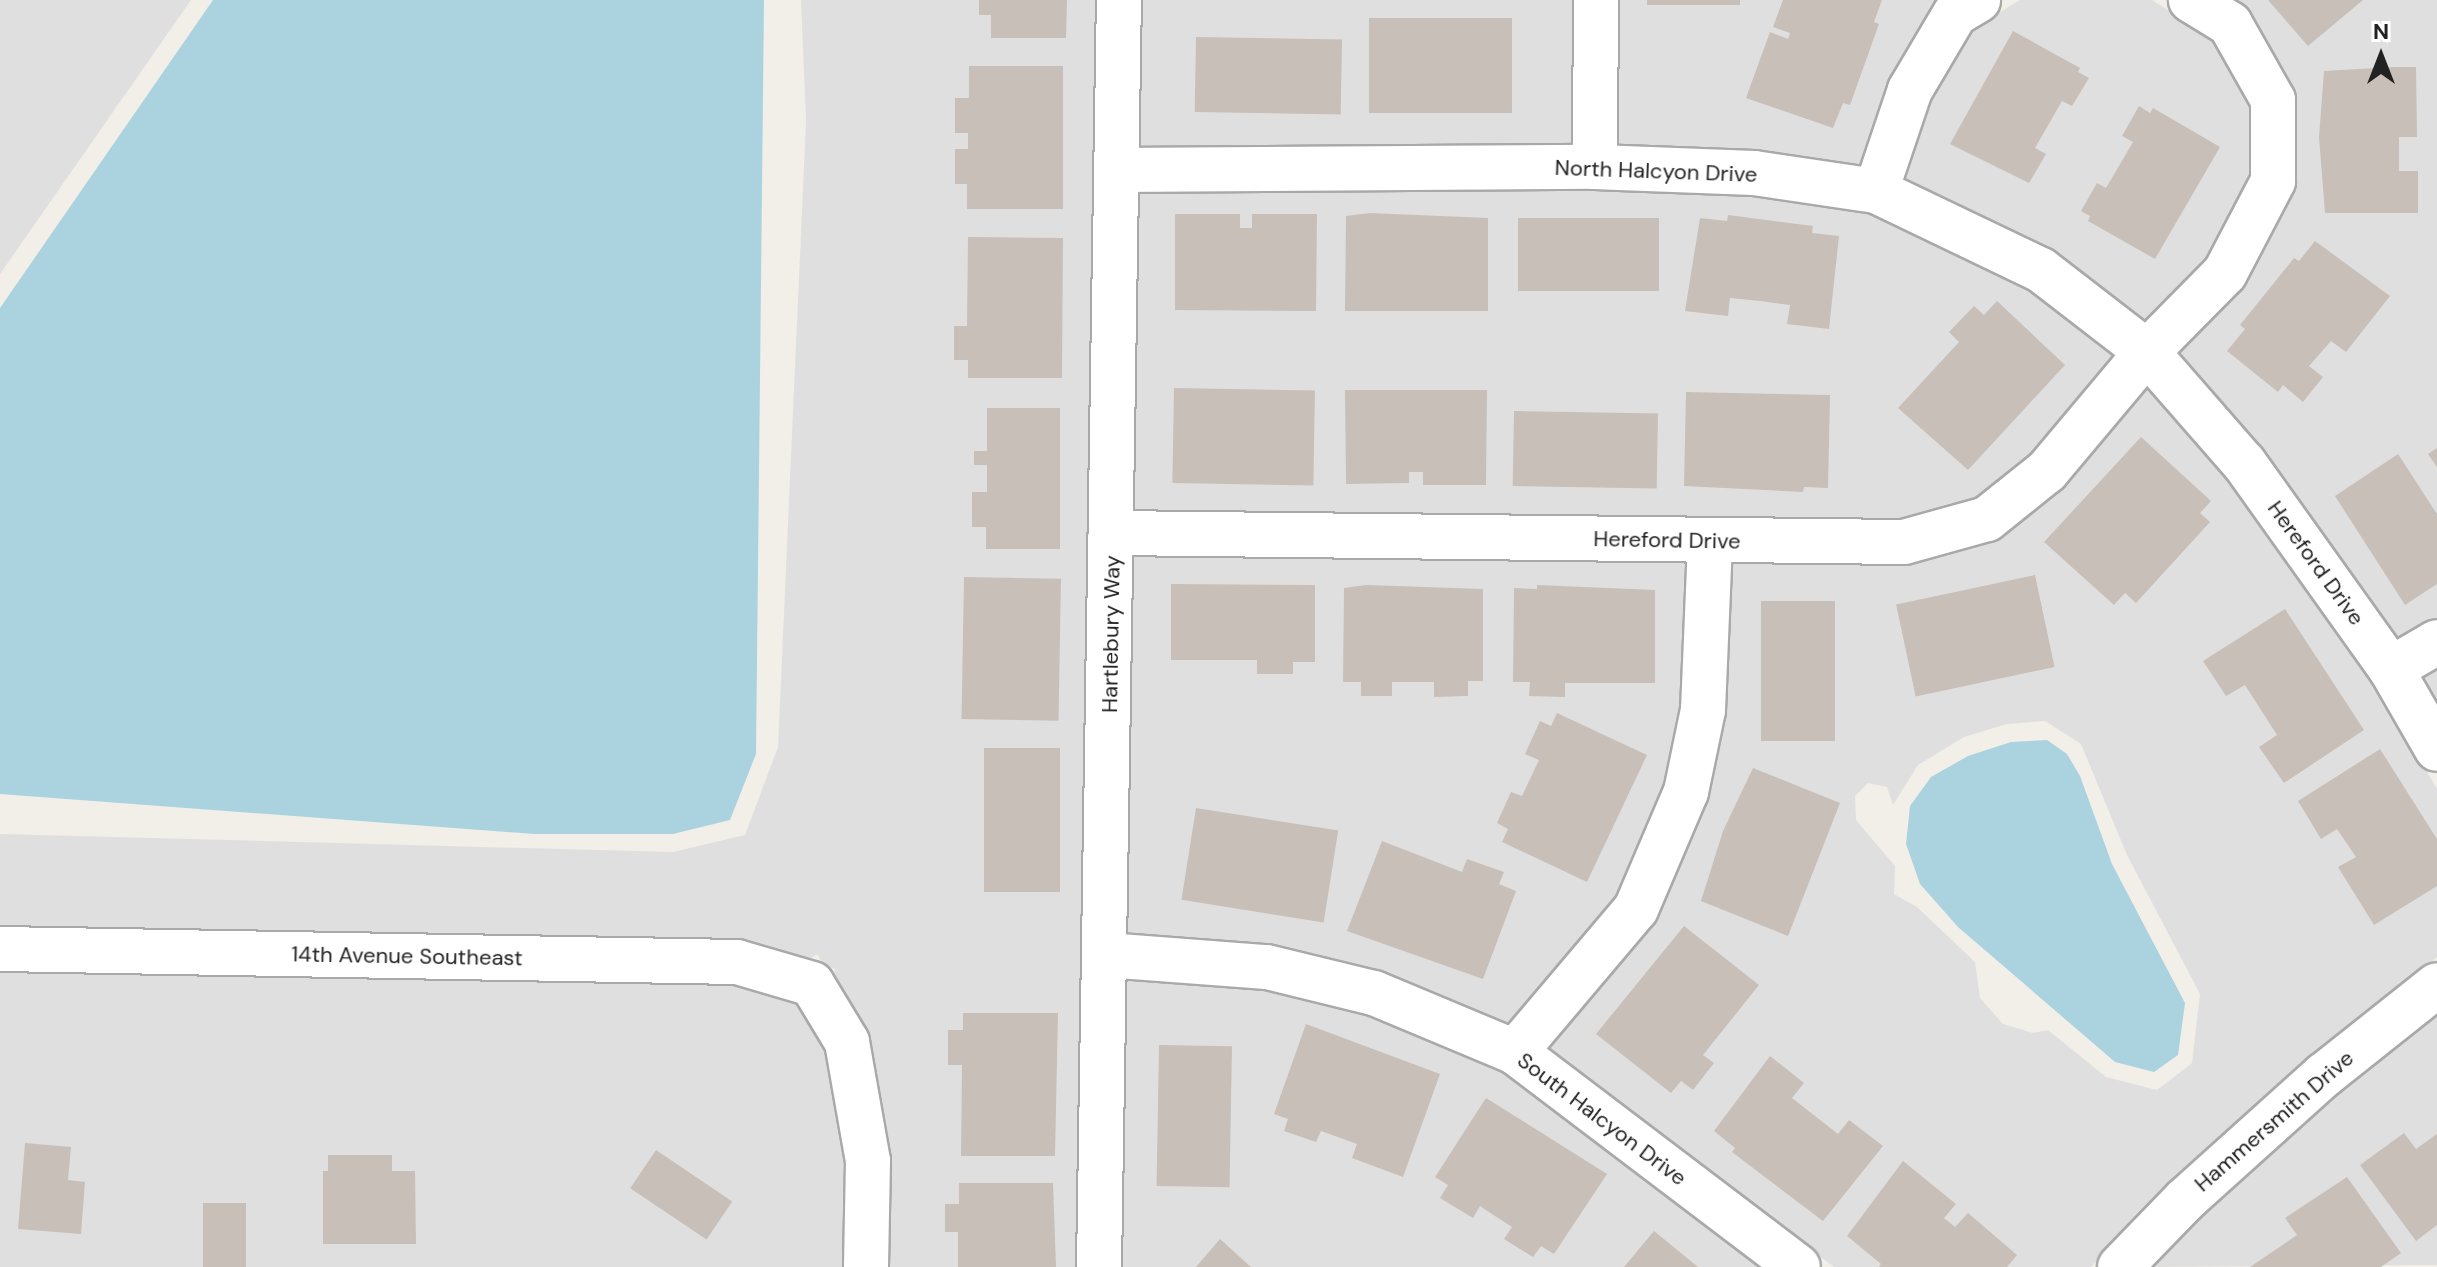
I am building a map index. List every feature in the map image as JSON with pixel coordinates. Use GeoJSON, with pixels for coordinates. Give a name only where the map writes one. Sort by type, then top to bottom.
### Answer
{"type":"FeatureCollection","features":[{"type":"Feature","properties":{"kind":"street","name":"Hartlebury Way"},"geometry":{"type":"LineString","coordinates":[[1099,1267],[1119,0]]}},
{"type":"Feature","properties":{"kind":"street"},"geometry":{"type":"LineString","coordinates":[[1595,167],[1596,0]]}},
{"type":"Feature","properties":{"kind":"street"},"geometry":{"type":"LineString","coordinates":[[1876,191],[1910,90],[1955,14],[1978,0]]}},
{"type":"Feature","properties":{"kind":"street","name":"Hereford Drive"},"geometry":{"type":"LineString","coordinates":[[1112,533],[1904,542],[1987,519],[2047,471],[2147,352],[2225,273],[2273,181],[2273,100],[2230,24],[2191,0]]}},
{"type":"Feature","properties":{"kind":"street","name":"North Halcyon Drive"},"geometry":{"type":"LineString","coordinates":[[1118,170],[1595,167],[1754,173],[1876,191],[2041,270],[2147,352]]}},
{"type":"Feature","properties":{"kind":"street","name":"Hereford Drive"},"geometry":{"type":"LineString","coordinates":[[2147,352],[2244,463],[2391,669],[2437,749]]}},
{"type":"Feature","properties":{"kind":"street"},"geometry":{"type":"LineString","coordinates":[[1515,1052],[1636,909],[1686,792],[1703,710],[1710,541]]}},
{"type":"Feature","properties":{"kind":"street"},"geometry":{"type":"LineString","coordinates":[[2391,669],[2437,642]]}},
{"type":"Feature","properties":{"kind":"street","name":"14th Avenue Southeast"},"geometry":{"type":"LineString","coordinates":[[0,949],[737,962],[812,984],[847,1042],[868,1161],[866,1267]]}},
{"type":"Feature","properties":{"kind":"street","name":"South Halcyon Drive"},"geometry":{"type":"LineString","coordinates":[[1106,955],[1267,967],[1374,993],[1515,1052],[1798,1267]]}},
{"type":"Feature","properties":{"kind":"street","name":"Hammersmith Drive"},"geometry":{"type":"LineString","coordinates":[[2120,1267],[2243,1148],[2437,985]]}},
{"type":"Feature","properties":{"kind":"shaded area"},"geometry":{"type":"Polygon","coordinates":[[[0,0],[191,0],[0,274],[0,0]]]}},
{"type":"Feature","properties":{"kind":"shaded area"},"geometry":{"type":"Polygon","coordinates":[[[801,0],[1099,0],[1081,1267],[886,1267],[833,980],[835,969],[824,965],[817,954],[808,960],[738,940],[0,927],[0,834],[673,852],[745,835],[778,747],[806,121],[801,0]]]}},
{"type":"Feature","properties":{"kind":"shaded area"},"geometry":{"type":"Polygon","coordinates":[[[1138,0],[1576,0],[1576,149],[1138,149],[1138,0]]]}},
{"type":"Feature","properties":{"kind":"shaded area"},"geometry":{"type":"Polygon","coordinates":[[[1615,0],[1941,0],[1863,167],[1754,152],[1614,146],[1615,0]]]}},
{"type":"Feature","properties":{"kind":"shaded area"},"geometry":{"type":"Polygon","coordinates":[[[2020,0],[2152,0],[2216,41],[2254,106],[2254,175],[2210,260],[2144,324],[1901,179],[1928,100],[1969,31],[2020,0]]]}},
{"type":"Feature","properties":{"kind":"shaded area"},"geometry":{"type":"Polygon","coordinates":[[[2231,0],[2437,0],[2437,618],[2396,641],[2175,353],[2290,192],[2231,0]]]}},
{"type":"Feature","properties":{"kind":"shaded area"},"geometry":{"type":"Polygon","coordinates":[[[1595,188],[1752,195],[1871,213],[2032,288],[2117,355],[2034,455],[1980,500],[1902,521],[1132,512],[1138,192],[1595,188]]]}},
{"type":"Feature","properties":{"kind":"shaded area"},"geometry":{"type":"Polygon","coordinates":[[[2147,383],[2230,478],[2384,697],[2437,789],[2437,957],[2312,1059],[2173,1183],[2091,1267],[1834,1267],[1545,1048],[1651,924],[1728,563],[1904,564],[1992,541],[2147,383]],[[2045,721],[2007,724],[1964,737],[1918,765],[1893,805],[1887,787],[1868,783],[1855,796],[1856,820],[1895,866],[1894,894],[1917,907],[1975,962],[1980,998],[2003,1024],[2033,1033],[2048,1030],[2106,1077],[2157,1090],[2192,1063],[2200,994],[2127,855],[2081,744],[2045,721]]]}},
{"type":"Feature","properties":{"kind":"shaded area"},"geometry":{"type":"Polygon","coordinates":[[[1132,555],[1689,563],[1684,706],[1667,785],[1620,897],[1510,1026],[1271,946],[1126,934],[1132,555]]]}},
{"type":"Feature","properties":{"kind":"shaded area"},"geometry":{"type":"Polygon","coordinates":[[[2437,667],[2437,709],[2419,677],[2437,667]]]}},
{"type":"Feature","properties":{"kind":"shaded area"},"geometry":{"type":"Polygon","coordinates":[[[0,971],[735,983],[799,1003],[829,1051],[849,1162],[847,1267],[0,1267],[0,971]]]}},
{"type":"Feature","properties":{"kind":"shaded area"},"geometry":{"type":"Polygon","coordinates":[[[1125,978],[1264,988],[1369,1015],[1504,1070],[1764,1267],[1119,1267],[1125,978]]]}},
{"type":"Feature","properties":{"kind":"shaded area"},"geometry":{"type":"Polygon","coordinates":[[[2437,1012],[2437,1265],[2148,1267],[2336,1093],[2437,1012]]]}},
{"type":"Feature","properties":{"kind":"water"},"geometry":{"type":"Polygon","coordinates":[[[213,0],[764,0],[756,754],[730,820],[673,834],[534,834],[0,794],[0,308],[213,0]]]}},
{"type":"Feature","properties":{"kind":"water"},"geometry":{"type":"Polygon","coordinates":[[[2047,740],[2067,754],[2080,776],[2112,864],[2185,1003],[2178,1055],[2154,1072],[2115,1062],[1958,927],[1920,884],[1906,844],[1910,806],[1931,777],[1968,756],[2011,742],[2047,740]]]}},
{"type":"Feature","properties":{"kind":"building"},"geometry":{"type":"Polygon","coordinates":[[[979,0],[1067,0],[1066,38],[991,38],[991,15],[979,15],[979,0]]]}},
{"type":"Feature","properties":{"kind":"building"},"geometry":{"type":"Polygon","coordinates":[[[1647,0],[1740,0],[1740,5],[1647,5],[1647,0]]]}},
{"type":"Feature","properties":{"kind":"building"},"geometry":{"type":"Polygon","coordinates":[[[1783,0],[1882,0],[1874,22],[1879,24],[1850,105],[1843,103],[1833,128],[1746,98],[1770,32],[1788,39],[1790,33],[1773,27],[1783,0]]]}},
{"type":"Feature","properties":{"kind":"building"},"geometry":{"type":"Polygon","coordinates":[[[2268,0],[2363,0],[2308,46],[2268,0]]]}},
{"type":"Feature","properties":{"kind":"building"},"geometry":{"type":"Polygon","coordinates":[[[1369,18],[1512,18],[1512,113],[1369,113],[1369,18]]]}},
{"type":"Feature","properties":{"kind":"building"},"geometry":{"type":"Polygon","coordinates":[[[2013,31],[2080,68],[2078,72],[2089,78],[2072,106],[2062,101],[2035,148],[2046,154],[2029,183],[1950,144],[2013,31]]]}},
{"type":"Feature","properties":{"kind":"building"},"geometry":{"type":"Polygon","coordinates":[[[1196,37],[1342,40],[1341,115],[1195,112],[1196,37]]]}},
{"type":"Feature","properties":{"kind":"building"},"geometry":{"type":"Polygon","coordinates":[[[969,66],[1063,66],[1063,209],[967,209],[967,184],[955,184],[955,149],[968,149],[968,133],[955,133],[955,98],[969,98],[969,66]]]}},
{"type":"Feature","properties":{"kind":"building"},"geometry":{"type":"Polygon","coordinates":[[[2416,67],[2417,137],[2399,137],[2399,171],[2418,171],[2418,213],[2325,213],[2319,137],[2324,71],[2416,67]]]}},
{"type":"Feature","properties":{"kind":"building"},"geometry":{"type":"Polygon","coordinates":[[[2139,106],[2150,113],[2153,108],[2220,147],[2155,259],[2088,221],[2090,216],[2081,211],[2097,183],[2106,188],[2133,142],[2122,136],[2139,106]]]}},
{"type":"Feature","properties":{"kind":"building"},"geometry":{"type":"Polygon","coordinates":[[[1370,213],[1488,218],[1488,311],[1345,311],[1346,216],[1370,213]]]}},
{"type":"Feature","properties":{"kind":"building"},"geometry":{"type":"Polygon","coordinates":[[[1175,214],[1240,214],[1240,228],[1252,228],[1252,214],[1317,214],[1316,311],[1175,310],[1175,214]]]}},
{"type":"Feature","properties":{"kind":"building"},"geometry":{"type":"Polygon","coordinates":[[[1728,215],[1813,226],[1812,233],[1839,236],[1829,329],[1787,324],[1790,305],[1760,301],[1730,298],[1728,316],[1685,311],[1700,218],[1727,221],[1728,215]]]}},
{"type":"Feature","properties":{"kind":"building"},"geometry":{"type":"Polygon","coordinates":[[[1518,218],[1659,218],[1659,291],[1518,291],[1518,218]]]}},
{"type":"Feature","properties":{"kind":"building"},"geometry":{"type":"Polygon","coordinates":[[[968,237],[1063,238],[1062,378],[968,378],[968,360],[954,360],[954,326],[967,326],[968,237]]]}},
{"type":"Feature","properties":{"kind":"building"},"geometry":{"type":"Polygon","coordinates":[[[2315,241],[2390,296],[2346,352],[2331,341],[2309,366],[2323,377],[2303,402],[2283,385],[2278,392],[2227,351],[2245,329],[2240,325],[2294,258],[2299,261],[2315,241]]]}},
{"type":"Feature","properties":{"kind":"building"},"geometry":{"type":"Polygon","coordinates":[[[1997,301],[2065,365],[1968,470],[1898,408],[1959,342],[1949,332],[1974,306],[1984,315],[1997,301]]]}},
{"type":"Feature","properties":{"kind":"building"},"geometry":{"type":"Polygon","coordinates":[[[1174,388],[1315,390],[1313,485],[1172,483],[1174,388]]]}},
{"type":"Feature","properties":{"kind":"building"},"geometry":{"type":"Polygon","coordinates":[[[1345,390],[1487,390],[1486,485],[1423,485],[1423,472],[1409,472],[1409,483],[1346,484],[1345,390]]]}},
{"type":"Feature","properties":{"kind":"building"},"geometry":{"type":"Polygon","coordinates":[[[1686,392],[1830,395],[1828,488],[1804,487],[1803,492],[1684,486],[1686,392]]]}},
{"type":"Feature","properties":{"kind":"building"},"geometry":{"type":"Polygon","coordinates":[[[987,408],[1060,408],[1060,549],[986,549],[986,527],[972,527],[972,492],[987,492],[987,465],[974,465],[974,451],[987,451],[987,408]]]}},
{"type":"Feature","properties":{"kind":"building"},"geometry":{"type":"Polygon","coordinates":[[[1514,411],[1658,414],[1657,489],[1513,486],[1514,411]]]}},
{"type":"Feature","properties":{"kind":"building"},"geometry":{"type":"Polygon","coordinates":[[[2141,437],[2211,501],[2200,513],[2210,522],[2136,603],[2125,593],[2114,605],[2044,542],[2141,437]]]}},
{"type":"Feature","properties":{"kind":"building"},"geometry":{"type":"Polygon","coordinates":[[[2437,448],[2437,467],[2428,454],[2437,448]]]}},
{"type":"Feature","properties":{"kind":"building"},"geometry":{"type":"Polygon","coordinates":[[[2398,454],[2437,514],[2437,584],[2405,605],[2335,496],[2398,454]]]}},
{"type":"Feature","properties":{"kind":"building"},"geometry":{"type":"Polygon","coordinates":[[[2035,575],[2055,667],[1916,696],[1896,605],[2035,575]]]}},
{"type":"Feature","properties":{"kind":"building"},"geometry":{"type":"Polygon","coordinates":[[[964,577],[1061,579],[1059,721],[962,719],[964,577]]]}},
{"type":"Feature","properties":{"kind":"building"},"geometry":{"type":"Polygon","coordinates":[[[1171,584],[1315,585],[1315,662],[1293,662],[1293,674],[1257,674],[1257,660],[1171,660],[1171,584]]]}},
{"type":"Feature","properties":{"kind":"building"},"geometry":{"type":"Polygon","coordinates":[[[1366,585],[1483,589],[1483,681],[1468,681],[1468,696],[1434,697],[1434,682],[1392,682],[1392,696],[1361,696],[1361,682],[1343,682],[1344,588],[1366,585]]]}},
{"type":"Feature","properties":{"kind":"building"},"geometry":{"type":"Polygon","coordinates":[[[1537,585],[1655,590],[1655,683],[1565,683],[1565,697],[1529,696],[1530,682],[1513,682],[1514,588],[1537,589],[1537,585]]]}},
{"type":"Feature","properties":{"kind":"building"},"geometry":{"type":"Polygon","coordinates":[[[1761,601],[1835,601],[1835,741],[1761,741],[1761,601]]]}},
{"type":"Feature","properties":{"kind":"building"},"geometry":{"type":"Polygon","coordinates":[[[2285,609],[2364,730],[2284,783],[2259,747],[2277,735],[2245,685],[2226,696],[2203,661],[2285,609]]]}},
{"type":"Feature","properties":{"kind":"building"},"geometry":{"type":"Polygon","coordinates":[[[1557,713],[1647,755],[1587,882],[1502,842],[1508,829],[1497,823],[1511,792],[1522,796],[1539,760],[1525,754],[1540,721],[1551,726],[1557,713]]]}},
{"type":"Feature","properties":{"kind":"building"},"geometry":{"type":"Polygon","coordinates":[[[984,748],[1060,748],[1060,892],[984,892],[984,748]]]}},
{"type":"Feature","properties":{"kind":"building"},"geometry":{"type":"Polygon","coordinates":[[[2380,749],[2437,839],[2437,886],[2374,925],[2338,867],[2356,857],[2337,829],[2321,839],[2298,801],[2380,749]]]}},
{"type":"Feature","properties":{"kind":"building"},"geometry":{"type":"Polygon","coordinates":[[[1753,768],[1840,803],[1788,936],[1701,901],[1723,831],[1753,768]]]}},
{"type":"Feature","properties":{"kind":"building"},"geometry":{"type":"Polygon","coordinates":[[[1196,808],[1338,831],[1324,922],[1181,900],[1196,808]]]}},
{"type":"Feature","properties":{"kind":"building"},"geometry":{"type":"Polygon","coordinates":[[[1382,841],[1462,872],[1467,859],[1504,872],[1499,884],[1516,891],[1483,979],[1347,931],[1382,841]]]}},
{"type":"Feature","properties":{"kind":"building"},"geometry":{"type":"Polygon","coordinates":[[[1684,926],[1759,985],[1703,1055],[1714,1063],[1693,1090],[1681,1081],[1671,1093],[1596,1034],[1684,926]]]}},
{"type":"Feature","properties":{"kind":"building"},"geometry":{"type":"Polygon","coordinates":[[[963,1013],[1058,1013],[1055,1156],[961,1156],[962,1065],[948,1065],[948,1030],[963,1030],[963,1013]]]}},
{"type":"Feature","properties":{"kind":"building"},"geometry":{"type":"Polygon","coordinates":[[[1306,1024],[1440,1074],[1403,1177],[1352,1158],[1357,1144],[1321,1131],[1316,1142],[1284,1131],[1288,1119],[1274,1114],[1306,1024]]]}},
{"type":"Feature","properties":{"kind":"building"},"geometry":{"type":"Polygon","coordinates":[[[1159,1045],[1232,1046],[1230,1187],[1157,1186],[1159,1045]]]}},
{"type":"Feature","properties":{"kind":"building"},"geometry":{"type":"Polygon","coordinates":[[[1770,1056],[1804,1083],[1792,1098],[1838,1134],[1849,1120],[1883,1146],[1823,1221],[1732,1152],[1735,1148],[1714,1131],[1770,1056]]]}},
{"type":"Feature","properties":{"kind":"building"},"geometry":{"type":"Polygon","coordinates":[[[1486,1098],[1607,1174],[1554,1254],[1541,1246],[1533,1257],[1504,1239],[1512,1227],[1480,1206],[1473,1218],[1440,1198],[1448,1185],[1435,1177],[1486,1098]]]}},
{"type":"Feature","properties":{"kind":"building"},"geometry":{"type":"Polygon","coordinates":[[[2404,1133],[2416,1149],[2437,1134],[2437,1225],[2416,1241],[2360,1165],[2404,1133]]]}},
{"type":"Feature","properties":{"kind":"building"},"geometry":{"type":"Polygon","coordinates":[[[25,1143],[71,1147],[68,1180],[85,1182],[81,1234],[18,1229],[25,1143]]]}},
{"type":"Feature","properties":{"kind":"building"},"geometry":{"type":"Polygon","coordinates":[[[656,1150],[732,1201],[707,1240],[630,1188],[656,1150]]]}},
{"type":"Feature","properties":{"kind":"building"},"geometry":{"type":"Polygon","coordinates":[[[328,1155],[392,1155],[392,1171],[415,1171],[416,1244],[323,1244],[323,1171],[328,1171],[328,1155]]]}},
{"type":"Feature","properties":{"kind":"building"},"geometry":{"type":"Polygon","coordinates":[[[1903,1161],[1956,1204],[1944,1218],[1955,1227],[1968,1213],[2017,1255],[2007,1267],[1879,1267],[1881,1264],[1847,1236],[1903,1161]]]}},
{"type":"Feature","properties":{"kind":"building"},"geometry":{"type":"Polygon","coordinates":[[[2347,1177],[2401,1253],[2381,1267],[2250,1267],[2297,1235],[2285,1218],[2347,1177]]]}},
{"type":"Feature","properties":{"kind":"building"},"geometry":{"type":"Polygon","coordinates":[[[959,1183],[1053,1183],[1056,1267],[958,1267],[958,1232],[945,1232],[945,1204],[959,1204],[959,1183]]]}},
{"type":"Feature","properties":{"kind":"building"},"geometry":{"type":"Polygon","coordinates":[[[203,1203],[246,1203],[246,1267],[203,1267],[203,1203]]]}},
{"type":"Feature","properties":{"kind":"building"},"geometry":{"type":"Polygon","coordinates":[[[1654,1231],[1698,1267],[1624,1267],[1654,1231]]]}},
{"type":"Feature","properties":{"kind":"building"},"geometry":{"type":"Polygon","coordinates":[[[1220,1239],[1251,1267],[1196,1267],[1220,1239]]]}}]}
